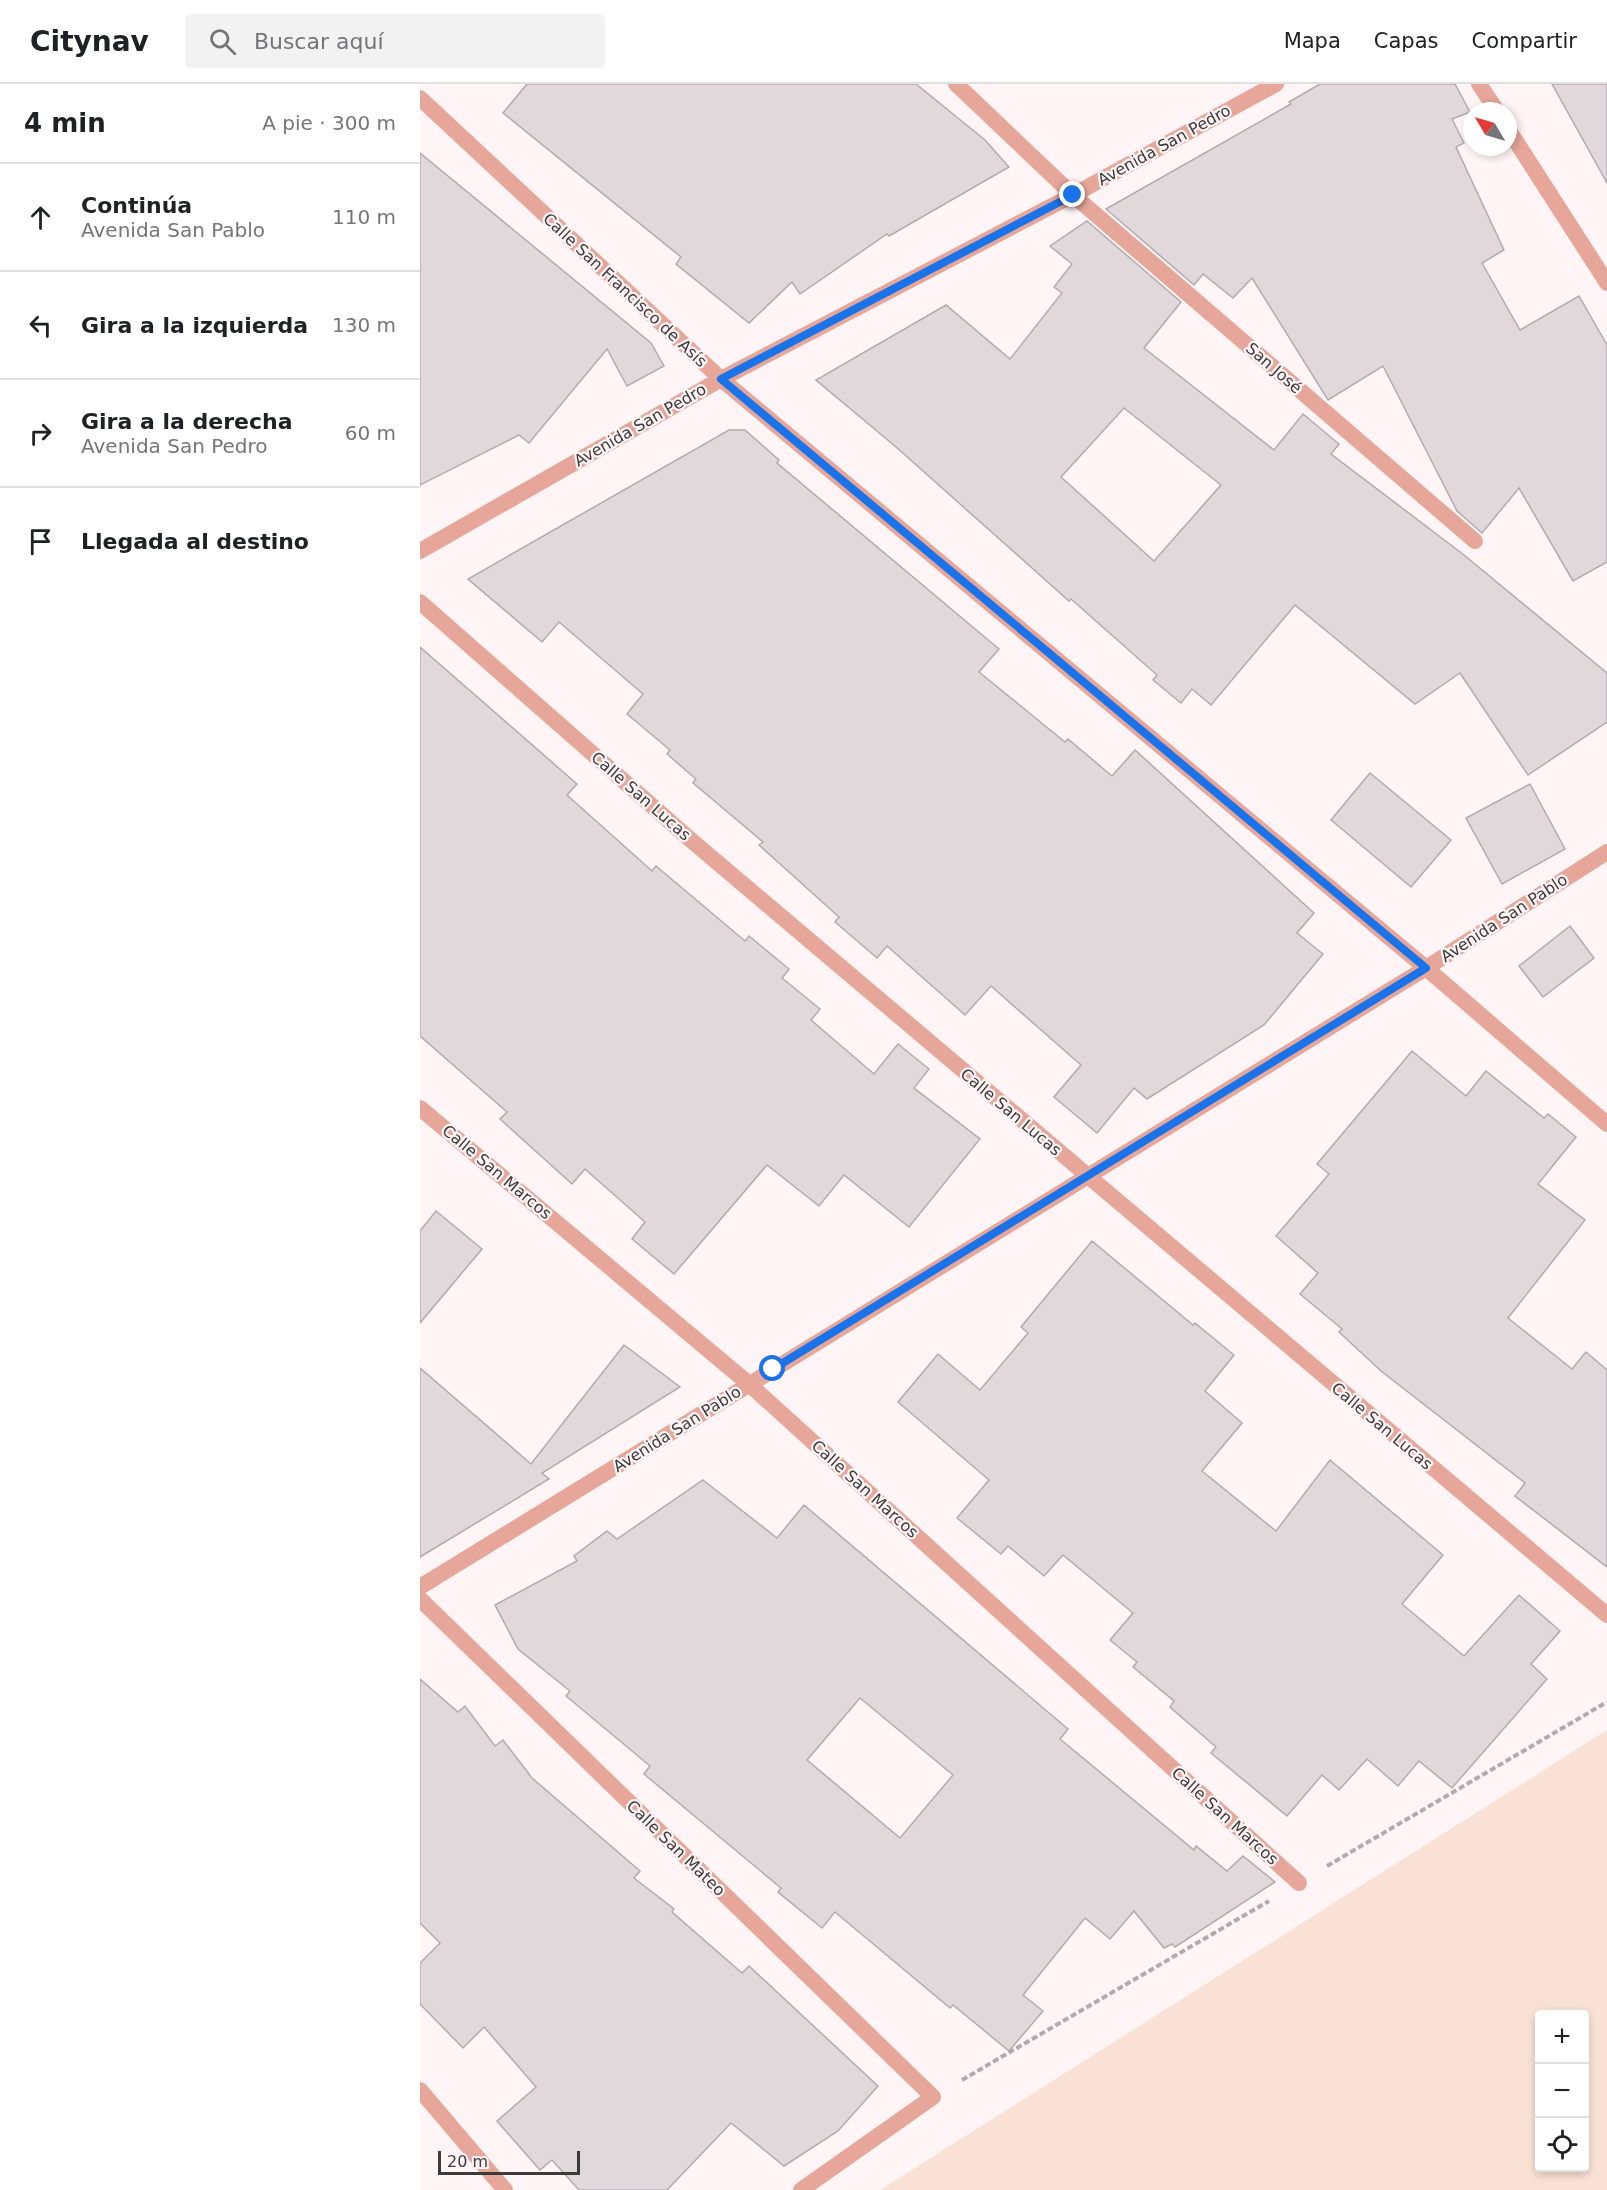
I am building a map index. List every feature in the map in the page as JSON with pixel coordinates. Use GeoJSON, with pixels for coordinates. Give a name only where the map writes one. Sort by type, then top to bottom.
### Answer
{"type":"FeatureCollection","features":[{"type":"Feature","properties":{"kind":"street","name":"San José"},"geometry":{"type":"LineString","coordinates":[[956,84],[1073,195],[1475,540]]}},
{"type":"Feature","properties":{"kind":"street","name":"Avenida San Pedro"},"geometry":{"type":"LineString","coordinates":[[420,551],[721,379],[1073,195],[1276,84]]}},
{"type":"Feature","properties":{"kind":"street"},"geometry":{"type":"LineString","coordinates":[[1479,84],[1491,102]]}},
{"type":"Feature","properties":{"kind":"street","name":"Calle San Francisco de Asís"},"geometry":{"type":"LineString","coordinates":[[420,98],[721,379],[1426,968],[1607,1124]]}},
{"type":"Feature","properties":{"kind":"street"},"geometry":{"type":"LineString","coordinates":[[1517,143],[1607,283]]}},
{"type":"Feature","properties":{"kind":"street","name":"Calle San Lucas"},"geometry":{"type":"LineString","coordinates":[[420,603],[692,841],[1085,1176],[1607,1615]]}},
{"type":"Feature","properties":{"kind":"street","name":"Avenida San Pablo"},"geometry":{"type":"LineString","coordinates":[[420,1587],[1426,968],[1607,852]]}},
{"type":"Feature","properties":{"kind":"street","name":"Calle San Marcos"},"geometry":{"type":"LineString","coordinates":[[420,1108],[749,1384],[1299,1883]]}},
{"type":"Feature","properties":{"kind":"street","name":"Calle San Mateo"},"geometry":{"type":"LineString","coordinates":[[420,1599],[933,2097],[801,2190]]}},
{"type":"Feature","properties":{"kind":"street"},"geometry":{"type":"LineString","coordinates":[[420,2090],[505,2190]]}},
{"type":"Feature","properties":{"kind":"shaded area"},"geometry":{"type":"Polygon","coordinates":[[[1607,1730],[1607,2190],[880,2190],[1607,1730]]]}},
{"type":"Feature","properties":{"kind":"building"},"geometry":{"type":"Polygon","coordinates":[[[527,84],[916,84],[985,140],[1009,167],[889,236],[887,234],[800,294],[792,282],[749,323],[676,264],[681,257],[503,113],[527,84]]]}},
{"type":"Feature","properties":{"kind":"building"},"geometry":{"type":"Polygon","coordinates":[[[1320,84],[1455,84],[1465,102],[1463,115],[1452,119],[1463,141],[1463,144],[1456,147],[1504,250],[1482,263],[1520,330],[1579,296],[1607,345],[1607,562],[1573,581],[1519,488],[1482,533],[1457,511],[1383,366],[1328,400],[1252,278],[1233,298],[1203,274],[1194,285],[1106,209],[1291,104],[1289,102],[1320,84]]]}},
{"type":"Feature","properties":{"kind":"building"},"geometry":{"type":"Polygon","coordinates":[[[1552,84],[1607,84],[1607,183],[1552,84]]]}},
{"type":"Feature","properties":{"kind":"building"},"geometry":{"type":"Polygon","coordinates":[[[420,153],[651,343],[664,366],[627,386],[607,349],[529,443],[519,435],[420,485],[420,153]]]}},
{"type":"Feature","properties":{"kind":"building"},"geometry":{"type":"Polygon","coordinates":[[[1087,221],[1181,302],[1144,348],[1274,450],[1303,414],[1339,444],[1331,454],[1464,555],[1607,673],[1607,722],[1528,775],[1460,673],[1415,704],[1295,605],[1211,705],[1192,689],[1181,703],[1153,680],[1157,675],[816,380],[946,305],[1010,359],[1062,293],[1054,287],[1072,264],[1050,246],[1087,221]],[[1124,408],[1061,477],[1154,561],[1221,485],[1124,408]]]}},
{"type":"Feature","properties":{"kind":"building"},"geometry":{"type":"Polygon","coordinates":[[[729,430],[745,430],[779,460],[777,463],[999,649],[979,672],[1065,742],[1068,739],[1112,776],[1135,750],[1314,913],[1297,933],[1323,954],[1264,1025],[1147,1099],[1134,1088],[1097,1133],[1054,1097],[1081,1065],[991,986],[965,1015],[887,946],[877,958],[835,922],[839,917],[759,845],[763,842],[693,783],[696,779],[667,754],[670,750],[627,714],[643,694],[559,622],[542,642],[468,579],[729,430]]]}},
{"type":"Feature","properties":{"kind":"building"},"geometry":{"type":"Polygon","coordinates":[[[420,647],[577,784],[567,795],[652,871],[656,866],[745,941],[749,936],[789,969],[782,978],[820,1009],[811,1020],[874,1074],[898,1044],[929,1069],[914,1088],[980,1139],[909,1227],[844,1175],[819,1206],[767,1165],[674,1274],[632,1239],[645,1222],[585,1169],[572,1184],[500,1119],[507,1112],[420,1036],[420,647]]]}},
{"type":"Feature","properties":{"kind":"building"},"geometry":{"type":"Polygon","coordinates":[[[1370,773],[1451,840],[1411,887],[1331,820],[1370,773]]]}},
{"type":"Feature","properties":{"kind":"building"},"geometry":{"type":"Polygon","coordinates":[[[1530,784],[1565,849],[1502,884],[1466,818],[1530,784]]]}},
{"type":"Feature","properties":{"kind":"building"},"geometry":{"type":"Polygon","coordinates":[[[1570,926],[1594,958],[1543,997],[1519,966],[1570,926]]]}},
{"type":"Feature","properties":{"kind":"building"},"geometry":{"type":"Polygon","coordinates":[[[1412,1051],[1466,1096],[1486,1071],[1544,1118],[1548,1114],[1576,1137],[1538,1184],[1585,1220],[1508,1318],[1572,1369],[1586,1352],[1607,1370],[1607,1567],[1515,1496],[1525,1483],[1381,1371],[1339,1332],[1342,1329],[1300,1294],[1318,1273],[1276,1236],[1329,1174],[1317,1164],[1412,1051]]]}},
{"type":"Feature","properties":{"kind":"building"},"geometry":{"type":"Polygon","coordinates":[[[436,1211],[482,1249],[420,1323],[420,1231],[436,1211]]]}},
{"type":"Feature","properties":{"kind":"building"},"geometry":{"type":"Polygon","coordinates":[[[1092,1241],[1193,1325],[1195,1323],[1234,1355],[1205,1391],[1242,1423],[1202,1471],[1276,1531],[1330,1460],[1443,1555],[1402,1604],[1464,1656],[1519,1595],[1560,1631],[1531,1664],[1547,1679],[1452,1788],[1419,1761],[1398,1786],[1367,1759],[1339,1790],[1322,1775],[1287,1816],[1211,1753],[1216,1747],[1170,1707],[1174,1701],[1133,1667],[1137,1662],[1110,1640],[1133,1613],[1063,1555],[1044,1576],[1008,1546],[1001,1554],[957,1518],[989,1480],[898,1402],[938,1354],[980,1390],[1028,1333],[1021,1327],[1092,1241]]]}},
{"type":"Feature","properties":{"kind":"building"},"geometry":{"type":"Polygon","coordinates":[[[624,1345],[680,1387],[542,1473],[549,1479],[420,1557],[420,1368],[531,1464],[624,1345]]]}},
{"type":"Feature","properties":{"kind":"building"},"geometry":{"type":"Polygon","coordinates":[[[703,1480],[777,1538],[804,1505],[1068,1729],[1060,1739],[1194,1850],[1196,1846],[1227,1871],[1243,1856],[1275,1882],[1175,1947],[1172,1944],[1164,1948],[1134,1911],[1110,1939],[1085,1918],[1023,1995],[1043,2011],[1009,2051],[953,2005],[950,2008],[835,1912],[822,1928],[778,1892],[781,1888],[644,1774],[650,1766],[566,1696],[570,1691],[518,1649],[495,1605],[577,1561],[574,1556],[607,1531],[617,1539],[703,1480]],[[860,1698],[807,1760],[900,1838],[953,1775],[860,1698]]]}},
{"type":"Feature","properties":{"kind":"building"},"geometry":{"type":"Polygon","coordinates":[[[420,1679],[458,1712],[465,1706],[495,1746],[503,1740],[532,1778],[640,1871],[634,1878],[674,1909],[672,1912],[742,1973],[749,1966],[878,2086],[838,2131],[784,2166],[731,2123],[667,2190],[579,2190],[552,2160],[540,2170],[497,2121],[536,2087],[484,2027],[463,2048],[420,2004],[420,1963],[440,1943],[420,1923],[420,1679]]]}},
{"type":"Feature","properties":{"kind":"route"},"geometry":{"type":"LineString","coordinates":[[773,1369],[1426,968],[721,379],[1073,195]]}}]}
